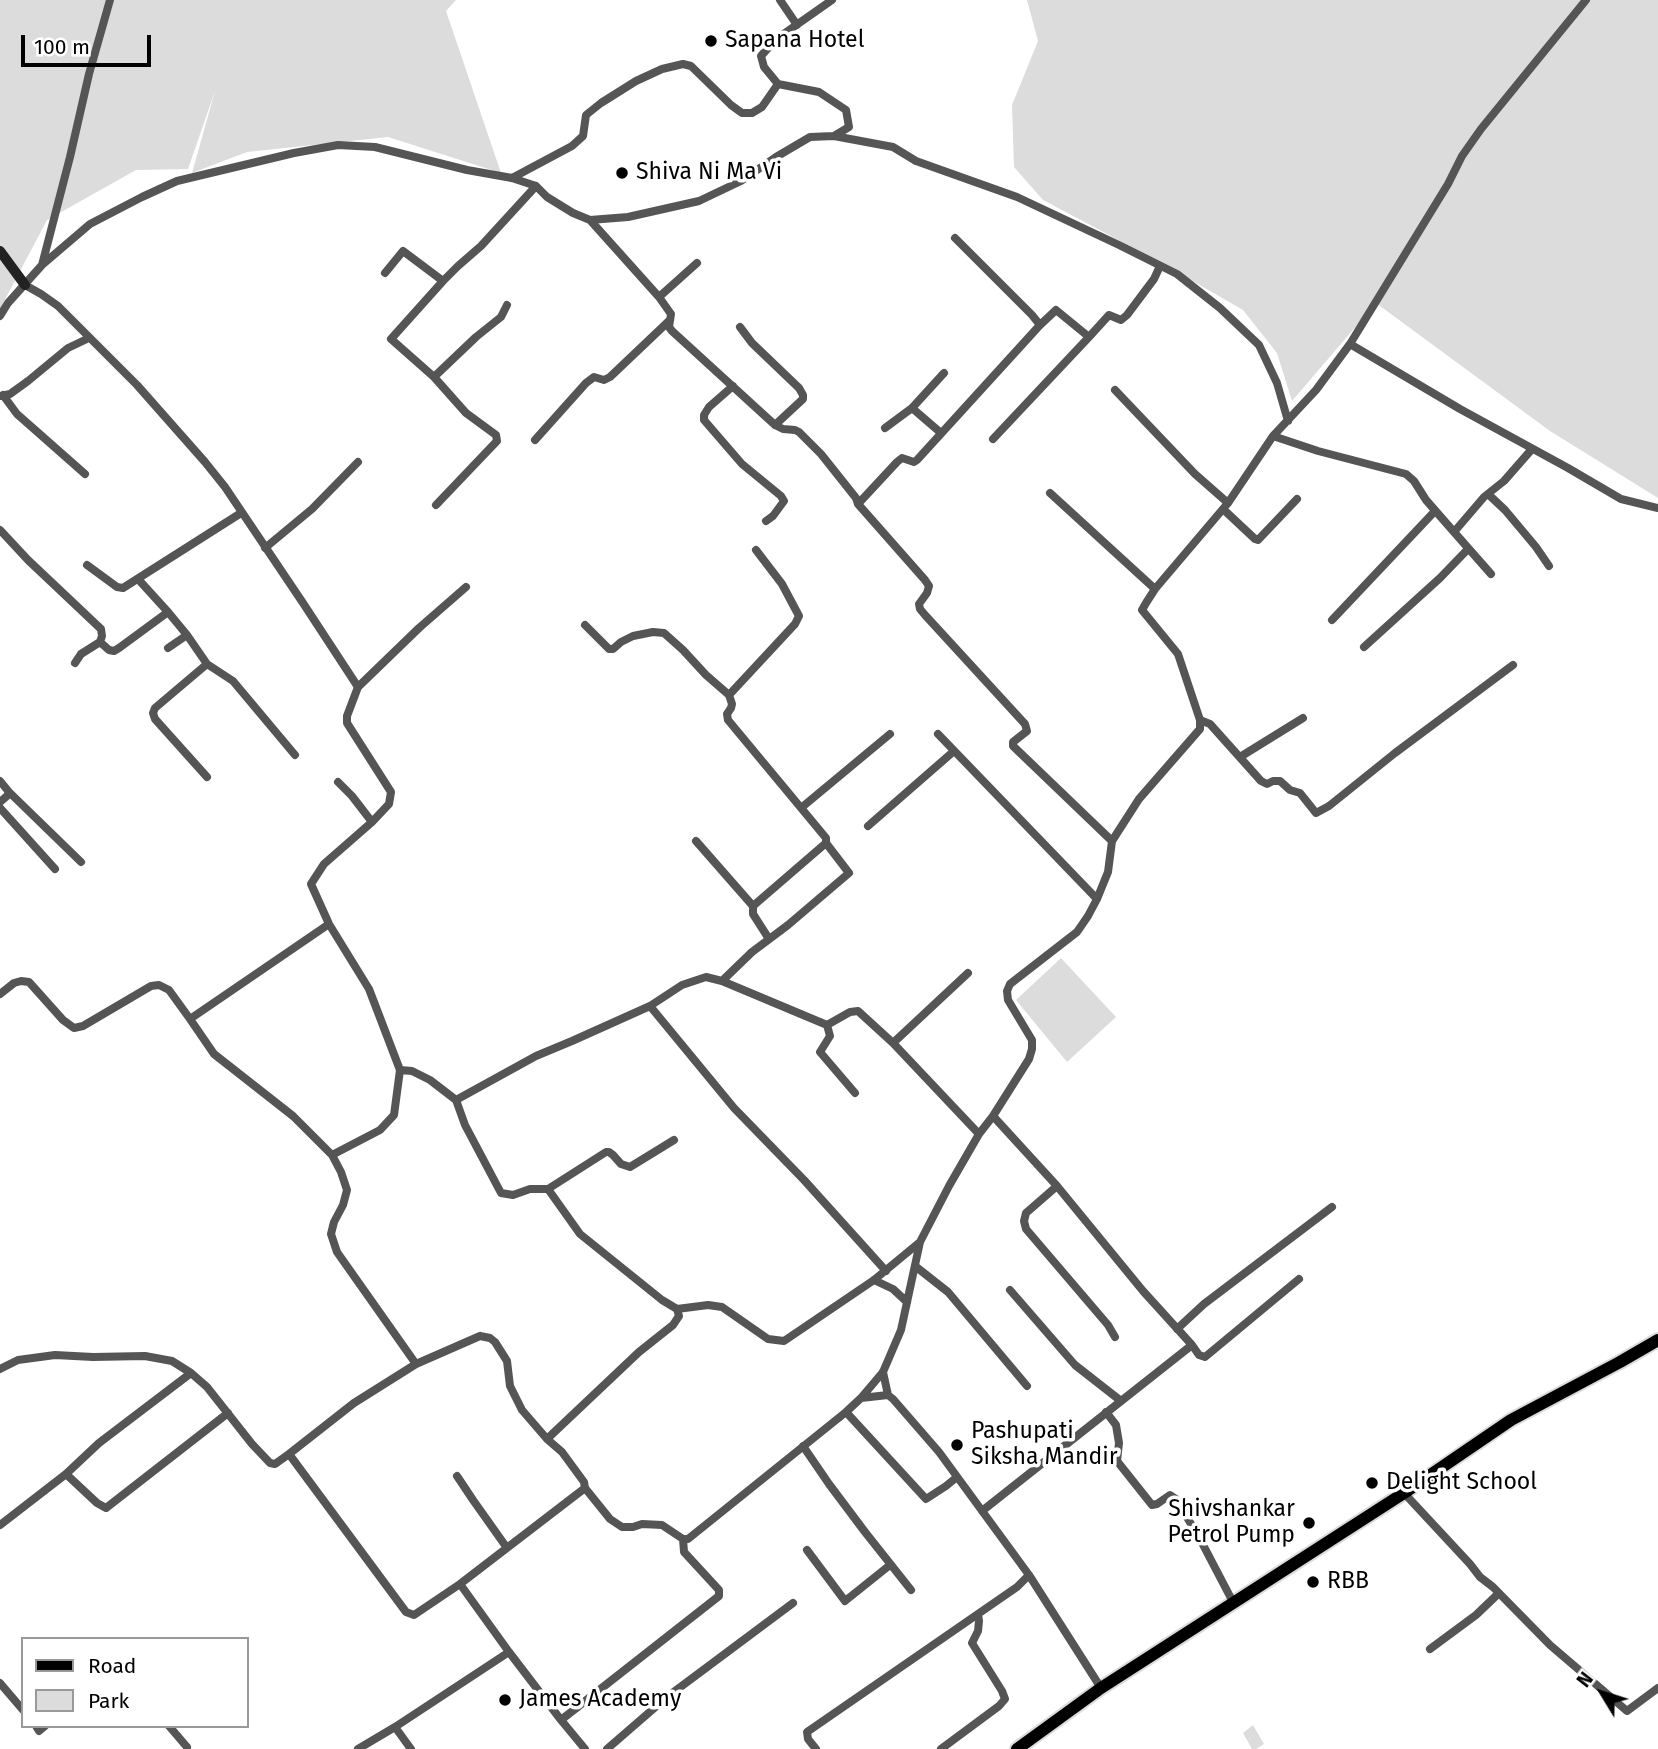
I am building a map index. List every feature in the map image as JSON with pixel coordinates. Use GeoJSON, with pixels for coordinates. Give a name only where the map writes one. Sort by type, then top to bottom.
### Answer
{"type":"FeatureCollection","features":[{"type":"Feature","properties":{"kind":"main road"},"geometry":{"type":"LineString","coordinates":[[1017,1749],[1101,1688],[1404,1493],[1511,1420],[1658,1340]]}},
{"type":"Feature","properties":{"kind":"street"},"geometry":{"type":"LineString","coordinates":[[42,265],[110,0]]}},
{"type":"Feature","properties":{"kind":"street"},"geometry":{"type":"LineString","coordinates":[[780,0],[797,24]]}},
{"type":"Feature","properties":{"kind":"street"},"geometry":{"type":"LineString","coordinates":[[832,0],[775,40],[761,56],[764,67],[778,84],[819,92],[846,110],[849,127],[834,136]]}},
{"type":"Feature","properties":{"kind":"street"},"geometry":{"type":"LineString","coordinates":[[0,1369],[18,1360],[55,1355],[145,1356],[172,1362],[191,1373],[206,1387],[252,1444],[275,1464],[354,1403],[416,1364],[480,1336],[490,1338],[507,1361],[510,1386],[522,1410],[571,1462],[585,1488],[610,1519],[622,1527],[662,1525],[683,1539],[695,1534],[846,1412],[883,1372],[901,1330],[920,1242],[979,1134],[1029,1059],[1032,1040],[1008,1000],[1007,991],[1010,984],[1077,932],[1097,899],[1108,872],[1112,841],[1139,799],[1200,729],[1200,720],[1178,654],[1142,610],[1155,589],[1226,506],[1273,436],[1316,390],[1350,344],[1448,184],[1462,156],[1586,0]]}},
{"type":"Feature","properties":{"kind":"street"},"geometry":{"type":"LineString","coordinates":[[512,178],[572,146],[583,136],[586,115],[636,81],[662,69],[683,64],[691,66],[731,106],[742,113],[752,113],[762,107],[778,84]]}},
{"type":"Feature","properties":{"kind":"street"},"geometry":{"type":"LineString","coordinates":[[0,316],[42,265],[90,224],[177,181],[294,153],[338,145],[375,147],[467,170],[512,178],[536,186],[547,197],[590,220],[628,217],[699,201],[741,181],[810,137],[834,136],[893,147],[916,161],[1017,197],[1167,268],[1220,308],[1259,345],[1277,383],[1288,421]]}},
{"type":"Feature","properties":{"kind":"street"},"geometry":{"type":"LineString","coordinates":[[436,505],[497,441],[496,435],[466,413],[434,377],[391,338],[536,186]]}},
{"type":"Feature","properties":{"kind":"street"},"geometry":{"type":"LineString","coordinates":[[590,220],[659,297],[670,312],[669,327],[672,331],[775,425],[799,432],[821,454],[858,504],[929,586],[919,604],[920,609],[1025,724],[1027,732],[1013,742],[1013,746],[1112,841]]}},
{"type":"Feature","properties":{"kind":"street"},"geometry":{"type":"LineString","coordinates":[[956,238],[1040,325]]}},
{"type":"Feature","properties":{"kind":"street"},"geometry":{"type":"LineString","coordinates":[[0,251],[25,285],[58,306],[137,385],[205,462],[225,487],[358,687]]}},
{"type":"Feature","properties":{"kind":"street"},"geometry":{"type":"LineString","coordinates":[[385,273],[402,251],[443,281]]}},
{"type":"Feature","properties":{"kind":"street"},"geometry":{"type":"LineString","coordinates":[[659,297],[697,263]]}},
{"type":"Feature","properties":{"kind":"street"},"geometry":{"type":"LineString","coordinates":[[993,439],[1109,315],[1121,320],[1127,315],[1154,279],[1160,266]]}},
{"type":"Feature","properties":{"kind":"street"},"geometry":{"type":"LineString","coordinates":[[434,377],[502,317],[507,305]]}},
{"type":"Feature","properties":{"kind":"street"},"geometry":{"type":"LineString","coordinates":[[858,504],[902,458],[914,462],[1056,310],[1089,337]]}},
{"type":"Feature","properties":{"kind":"street"},"geometry":{"type":"LineString","coordinates":[[534,440],[586,383],[594,377],[604,380],[610,376],[670,320]]}},
{"type":"Feature","properties":{"kind":"street"},"geometry":{"type":"LineString","coordinates":[[740,327],[803,395],[803,399],[775,425]]}},
{"type":"Feature","properties":{"kind":"street"},"geometry":{"type":"LineString","coordinates":[[1,396],[10,394],[68,348],[89,338]]}},
{"type":"Feature","properties":{"kind":"street"},"geometry":{"type":"LineString","coordinates":[[1350,344],[1621,499],[1658,508]]}},
{"type":"Feature","properties":{"kind":"street"},"geometry":{"type":"LineString","coordinates":[[885,428],[912,408],[944,373]]}},
{"type":"Feature","properties":{"kind":"street"},"geometry":{"type":"LineString","coordinates":[[733,386],[709,407],[704,419],[742,464],[781,496],[784,501],[766,522]]}},
{"type":"Feature","properties":{"kind":"street"},"geometry":{"type":"LineString","coordinates":[[1115,390],[1255,539],[1258,540],[1297,499]]}},
{"type":"Feature","properties":{"kind":"street"},"geometry":{"type":"LineString","coordinates":[[1,396],[85,474]]}},
{"type":"Feature","properties":{"kind":"street"},"geometry":{"type":"LineString","coordinates":[[912,408],[942,433]]}},
{"type":"Feature","properties":{"kind":"street"},"geometry":{"type":"LineString","coordinates":[[1273,436],[1406,474],[1491,574]]}},
{"type":"Feature","properties":{"kind":"street"},"geometry":{"type":"LineString","coordinates":[[1454,532],[1532,449]]}},
{"type":"Feature","properties":{"kind":"street"},"geometry":{"type":"LineString","coordinates":[[265,548],[312,509],[358,462]]}},
{"type":"Feature","properties":{"kind":"street"},"geometry":{"type":"LineString","coordinates":[[1050,493],[1155,589]]}},
{"type":"Feature","properties":{"kind":"street"},"geometry":{"type":"LineString","coordinates":[[1488,494],[1505,510],[1549,566]]}},
{"type":"Feature","properties":{"kind":"street"},"geometry":{"type":"LineString","coordinates":[[1332,620],[1435,511]]}},
{"type":"Feature","properties":{"kind":"street"},"geometry":{"type":"LineString","coordinates":[[87,565],[117,587],[123,588],[242,513]]}},
{"type":"Feature","properties":{"kind":"street"},"geometry":{"type":"LineString","coordinates":[[0,530],[101,629],[100,642],[82,654],[75,663]]}},
{"type":"Feature","properties":{"kind":"street"},"geometry":{"type":"LineString","coordinates":[[1364,647],[1468,549]]}},
{"type":"Feature","properties":{"kind":"street"},"geometry":{"type":"LineString","coordinates":[[729,695],[795,624],[799,615],[782,584],[756,550]]}},
{"type":"Feature","properties":{"kind":"street"},"geometry":{"type":"LineString","coordinates":[[138,579],[187,635],[207,664],[233,681],[295,755]]}},
{"type":"Feature","properties":{"kind":"street"},"geometry":{"type":"LineString","coordinates":[[331,1154],[380,1130],[394,1115],[400,1070],[369,989],[329,924],[312,884],[324,864],[389,804],[391,792],[347,723],[347,716],[358,687],[466,587]]}},
{"type":"Feature","properties":{"kind":"street"},"geometry":{"type":"LineString","coordinates":[[100,642],[109,650],[114,650],[168,612]]}},
{"type":"Feature","properties":{"kind":"street"},"geometry":{"type":"LineString","coordinates":[[585,625],[609,649],[632,636],[653,632],[664,634],[729,695],[732,704],[727,714],[728,720],[826,838],[826,843],[849,873],[752,952],[722,981]]}},
{"type":"Feature","properties":{"kind":"street"},"geometry":{"type":"LineString","coordinates":[[168,648],[187,635]]}},
{"type":"Feature","properties":{"kind":"street"},"geometry":{"type":"LineString","coordinates":[[207,664],[155,708],[153,713],[155,719],[207,777]]}},
{"type":"Feature","properties":{"kind":"street"},"geometry":{"type":"LineString","coordinates":[[1200,720],[1210,724],[1261,781],[1267,784],[1280,781],[1290,790],[1300,793],[1316,813],[1329,806],[1513,665]]}},
{"type":"Feature","properties":{"kind":"street"},"geometry":{"type":"LineString","coordinates":[[1240,757],[1303,718]]}},
{"type":"Feature","properties":{"kind":"street"},"geometry":{"type":"LineString","coordinates":[[801,808],[890,734]]}},
{"type":"Feature","properties":{"kind":"street"},"geometry":{"type":"LineString","coordinates":[[939,734],[1097,899]]}},
{"type":"Feature","properties":{"kind":"street"},"geometry":{"type":"LineString","coordinates":[[867,826],[954,751]]}},
{"type":"Feature","properties":{"kind":"street"},"geometry":{"type":"LineString","coordinates":[[0,781],[81,862]]}},
{"type":"Feature","properties":{"kind":"street"},"geometry":{"type":"LineString","coordinates":[[338,782],[372,822]]}},
{"type":"Feature","properties":{"kind":"street"},"geometry":{"type":"LineString","coordinates":[[0,802],[9,792]]}},
{"type":"Feature","properties":{"kind":"street"},"geometry":{"type":"LineString","coordinates":[[0,808],[55,869]]}},
{"type":"Feature","properties":{"kind":"street"},"geometry":{"type":"LineString","coordinates":[[696,841],[753,906],[753,915],[769,939]]}},
{"type":"Feature","properties":{"kind":"street"},"geometry":{"type":"LineString","coordinates":[[753,906],[826,843]]}},
{"type":"Feature","properties":{"kind":"street"},"geometry":{"type":"LineString","coordinates":[[190,1019],[329,924]]}},
{"type":"Feature","properties":{"kind":"street"},"geometry":{"type":"LineString","coordinates":[[893,1043],[968,973]]}},
{"type":"Feature","properties":{"kind":"street"},"geometry":{"type":"LineString","coordinates":[[456,1100],[536,1056],[650,1006],[682,985],[706,977],[827,1024],[850,1012],[858,1011],[893,1043],[979,1134]]}},
{"type":"Feature","properties":{"kind":"street"},"geometry":{"type":"LineString","coordinates":[[0,994],[14,983],[29,982],[63,1020],[74,1028],[83,1026],[150,986],[159,985],[169,990],[214,1054],[293,1116],[331,1154],[347,1190],[331,1234],[337,1252],[416,1364]]}},
{"type":"Feature","properties":{"kind":"street"},"geometry":{"type":"LineString","coordinates":[[650,1006],[734,1108],[886,1271]]}},
{"type":"Feature","properties":{"kind":"street"},"geometry":{"type":"LineString","coordinates":[[827,1024],[830,1036],[820,1052],[855,1093]]}},
{"type":"Feature","properties":{"kind":"street"},"geometry":{"type":"LineString","coordinates":[[400,1070],[412,1071],[430,1080],[456,1100],[465,1125],[501,1192],[513,1195],[530,1189],[548,1189],[606,1152],[621,1164],[630,1167],[674,1140]]}},
{"type":"Feature","properties":{"kind":"street"},"geometry":{"type":"LineString","coordinates":[[993,1116],[1057,1186],[1199,1355],[1205,1357],[1298,1279]]}},
{"type":"Feature","properties":{"kind":"street"},"geometry":{"type":"LineString","coordinates":[[1057,1186],[1026,1213],[1026,1229],[1108,1325],[1115,1337]]}},
{"type":"Feature","properties":{"kind":"street"},"geometry":{"type":"LineString","coordinates":[[548,1189],[580,1234],[662,1300],[677,1309],[708,1305],[722,1307],[768,1339],[784,1340],[874,1280],[920,1242]]}},
{"type":"Feature","properties":{"kind":"street"},"geometry":{"type":"LineString","coordinates":[[1177,1329],[1204,1304],[1332,1207]]}},
{"type":"Feature","properties":{"kind":"street"},"geometry":{"type":"LineString","coordinates":[[915,1266],[948,1292],[1027,1386]]}},
{"type":"Feature","properties":{"kind":"street"},"geometry":{"type":"LineString","coordinates":[[874,1280],[894,1289],[907,1302]]}},
{"type":"Feature","properties":{"kind":"street"},"geometry":{"type":"LineString","coordinates":[[1010,1290],[1075,1365],[1121,1401]]}},
{"type":"Feature","properties":{"kind":"street"},"geometry":{"type":"LineString","coordinates":[[547,1438],[639,1352],[673,1325],[679,1316],[677,1309]]}},
{"type":"Feature","properties":{"kind":"street"},"geometry":{"type":"LineString","coordinates":[[982,1511],[1192,1345]]}},
{"type":"Feature","properties":{"kind":"street"},"geometry":{"type":"LineString","coordinates":[[883,1372],[888,1395],[939,1452],[982,1511],[1029,1576],[1101,1688]]}},
{"type":"Feature","properties":{"kind":"street"},"geometry":{"type":"LineString","coordinates":[[0,1525],[66,1474],[99,1443],[191,1373]]}},
{"type":"Feature","properties":{"kind":"street"},"geometry":{"type":"LineString","coordinates":[[861,1398],[888,1395]]}},
{"type":"Feature","properties":{"kind":"street"},"geometry":{"type":"LineString","coordinates":[[846,1412],[926,1499],[957,1477]]}},
{"type":"Feature","properties":{"kind":"street"},"geometry":{"type":"LineString","coordinates":[[1106,1412],[1116,1424],[1119,1443],[1117,1461],[1153,1506],[1170,1494],[1176,1499],[1234,1604]]}},
{"type":"Feature","properties":{"kind":"street"},"geometry":{"type":"LineString","coordinates":[[66,1474],[106,1508],[228,1413]]}},
{"type":"Feature","properties":{"kind":"street"},"geometry":{"type":"LineString","coordinates":[[803,1446],[911,1590]]}},
{"type":"Feature","properties":{"kind":"street"},"geometry":{"type":"LineString","coordinates":[[289,1454],[407,1612],[414,1615],[460,1584],[585,1488]]}},
{"type":"Feature","properties":{"kind":"street"},"geometry":{"type":"LineString","coordinates":[[457,1476],[507,1548]]}},
{"type":"Feature","properties":{"kind":"street"},"geometry":{"type":"LineString","coordinates":[[1404,1493],[1480,1577],[1550,1645],[1627,1712],[1658,1688]]}},
{"type":"Feature","properties":{"kind":"street"},"geometry":{"type":"LineString","coordinates":[[561,1720],[719,1596],[719,1590],[684,1552],[683,1539]]}},
{"type":"Feature","properties":{"kind":"street"},"geometry":{"type":"LineString","coordinates":[[807,1550],[845,1601],[890,1565]]}},
{"type":"Feature","properties":{"kind":"street"},"geometry":{"type":"LineString","coordinates":[[816,1749],[808,1739],[807,1732],[1017,1587],[1029,1576]]}},
{"type":"Feature","properties":{"kind":"street"},"geometry":{"type":"LineString","coordinates":[[460,1584],[583,1746],[570,1749]]}},
{"type":"Feature","properties":{"kind":"street"},"geometry":{"type":"LineString","coordinates":[[1430,1649],[1476,1615],[1499,1593]]}},
{"type":"Feature","properties":{"kind":"street"},"geometry":{"type":"LineString","coordinates":[[607,1749],[667,1697],[793,1603]]}},
{"type":"Feature","properties":{"kind":"street"},"geometry":{"type":"LineString","coordinates":[[941,1749],[1005,1699],[972,1643],[978,1631],[978,1614]]}},
{"type":"Feature","properties":{"kind":"street"},"geometry":{"type":"LineString","coordinates":[[358,1749],[509,1652]]}},
{"type":"Feature","properties":{"kind":"street"},"geometry":{"type":"LineString","coordinates":[[0,1683],[21,1708]]}},
{"type":"Feature","properties":{"kind":"street"},"geometry":{"type":"LineString","coordinates":[[395,1727],[411,1749]]}},
{"type":"Feature","properties":{"kind":"street"},"geometry":{"type":"LineString","coordinates":[[171,1728],[187,1747]]}},
{"type":"Feature","properties":{"kind":"green space"},"geometry":{"type":"Polygon","coordinates":[[[0,0],[456,0],[446,11],[501,173],[388,137],[247,152],[192,173],[215,91],[188,169],[136,170],[47,220],[0,309],[0,0]]]}},
{"type":"Feature","properties":{"kind":"green space"},"geometry":{"type":"Polygon","coordinates":[[[1027,0],[1658,0],[1658,498],[1550,431],[1376,303],[1292,401],[1277,353],[1243,310],[1043,200],[1014,167],[1012,105],[1038,41],[1027,0]]]}},
{"type":"Feature","properties":{"kind":"green space"},"geometry":{"type":"Polygon","coordinates":[[[1061,958],[1116,1017],[1067,1062],[1016,1000],[1061,958]]]}},
{"type":"Feature","properties":{"kind":"green space"},"geometry":{"type":"Polygon","coordinates":[[[1253,1725],[1264,1744],[1256,1749],[1252,1749],[1243,1733],[1253,1725]]]}},
{"type":"Feature","properties":{"kind":"place","name":"Sapana Hotel"},"geometry":{"type":"Point","coordinates":[711,41]}},
{"type":"Feature","properties":{"kind":"place","name":"Shiva Ni Ma Vi"},"geometry":{"type":"Point","coordinates":[622,173]}},
{"type":"Feature","properties":{"kind":"place","name":"Pashupati Siksha Mandir"},"geometry":{"type":"Point","coordinates":[957,1445]}},
{"type":"Feature","properties":{"kind":"place","name":"Delight School"},"geometry":{"type":"Point","coordinates":[1372,1483]}},
{"type":"Feature","properties":{"kind":"place","name":"Shivshankar Petrol Pump"},"geometry":{"type":"Point","coordinates":[1309,1523]}},
{"type":"Feature","properties":{"kind":"place","name":"RBB"},"geometry":{"type":"Point","coordinates":[1313,1582]}},
{"type":"Feature","properties":{"kind":"place","name":"James Academy"},"geometry":{"type":"Point","coordinates":[505,1700]}}]}
